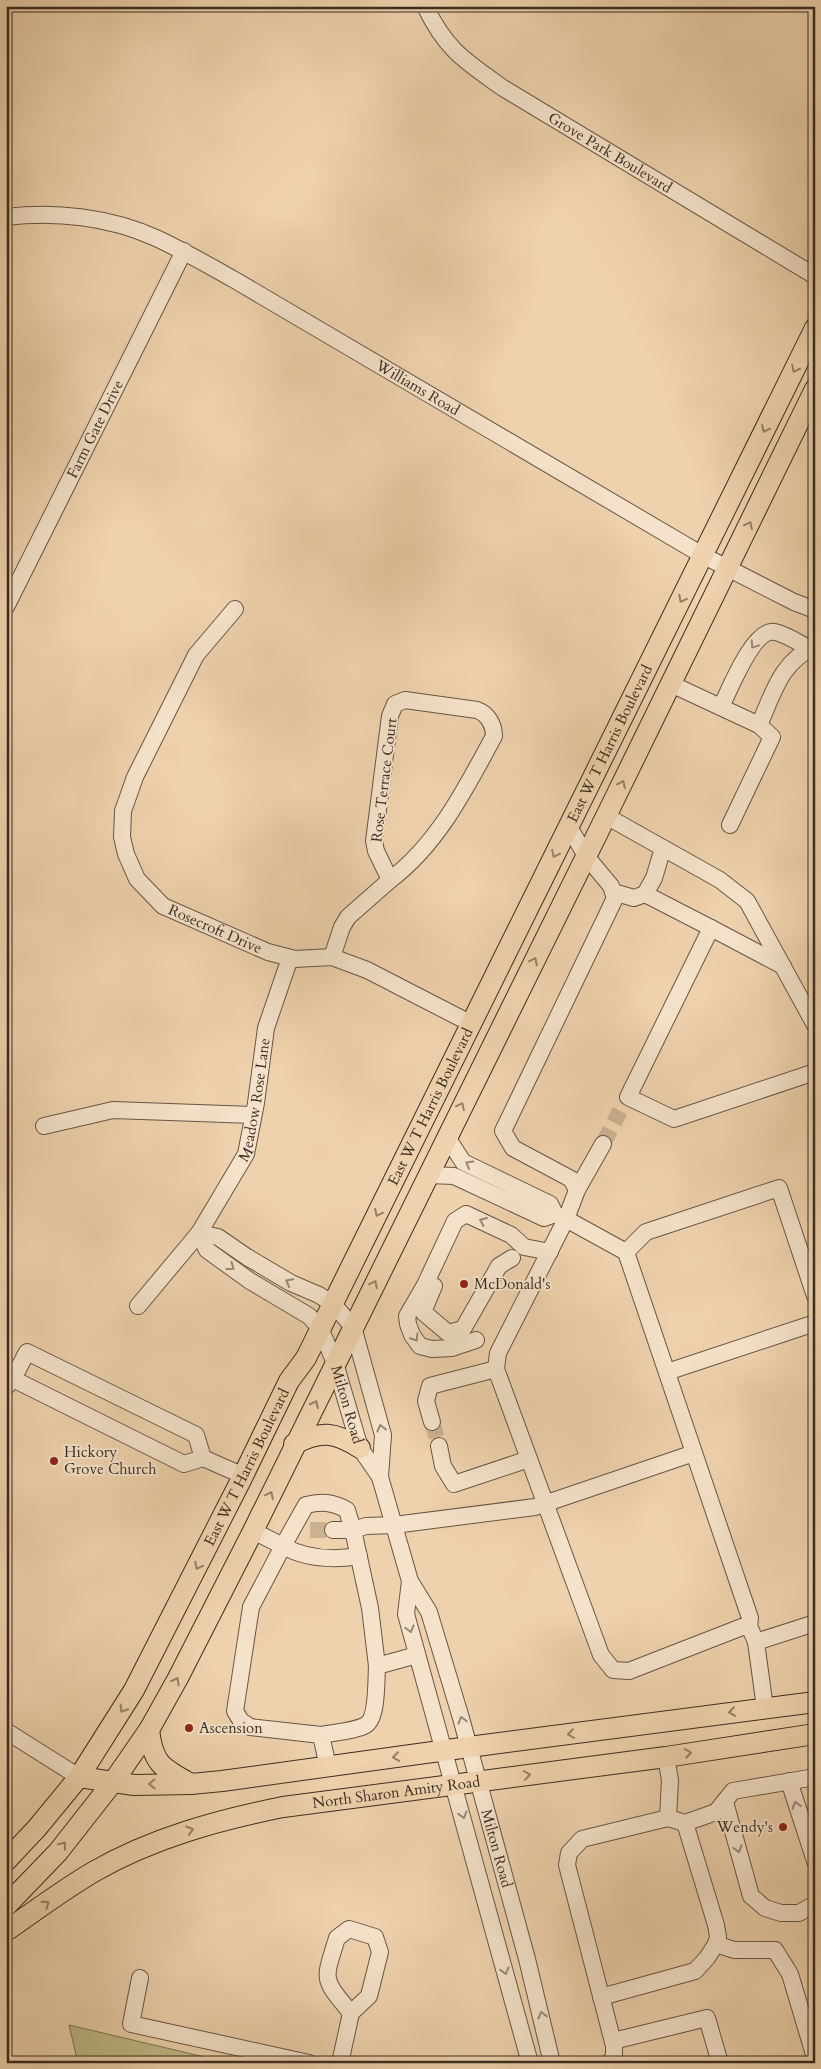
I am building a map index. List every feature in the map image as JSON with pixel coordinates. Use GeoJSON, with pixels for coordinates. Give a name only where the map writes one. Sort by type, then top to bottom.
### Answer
{"type":"FeatureCollection","features":[{"type":"Feature","properties":{"kind":"main road","name":"East W T Harris Boulevard"},"geometry":{"type":"LineString","coordinates":[[6,1861],[37,1828],[79,1777],[134,1690],[244,1476],[290,1381],[306,1358],[333,1304],[815,328]]}},
{"type":"Feature","properties":{"kind":"main road","name":"East W T Harris Boulevard"},"geometry":{"type":"LineString","coordinates":[[6,1906],[58,1852],[113,1782],[149,1730],[178,1678],[253,1531],[294,1444],[728,569],[815,389]]}},
{"type":"Feature","properties":{"kind":"main road"},"geometry":{"type":"LineString","coordinates":[[294,1444],[306,1438],[327,1434],[338,1436],[360,1448]]}},
{"type":"Feature","properties":{"kind":"main road"},"geometry":{"type":"LineString","coordinates":[[79,1777],[134,1785],[191,1784],[815,1702]]}},
{"type":"Feature","properties":{"kind":"main road"},"geometry":{"type":"LineString","coordinates":[[149,1730],[151,1748],[155,1758],[174,1774],[191,1784]]}},
{"type":"Feature","properties":{"kind":"main road","name":"North Sharon Amity Road"},"geometry":{"type":"LineString","coordinates":[[6,1932],[96,1871],[175,1835],[220,1821],[283,1807],[666,1757],[815,1734]]}},
{"type":"Feature","properties":{"kind":"street","name":"Grove Park Boulevard"},"geometry":{"type":"LineString","coordinates":[[425,6],[445,42],[460,56],[503,88],[815,276]]}},
{"type":"Feature","properties":{"kind":"street","name":"Williams Road"},"geometry":{"type":"LineString","coordinates":[[6,217],[48,215],[102,221],[154,237],[184,251],[704,556],[794,602],[815,610]]}},
{"type":"Feature","properties":{"kind":"street","name":"Farm Gate Drive"},"geometry":{"type":"LineString","coordinates":[[6,608],[184,251]]}},
{"type":"Feature","properties":{"kind":"street","name":"Rosecroft Drive"},"geometry":{"type":"LineString","coordinates":[[235,609],[196,655],[134,777],[123,810],[122,837],[126,854],[137,879],[163,906],[268,952],[290,958],[332,957],[367,970],[472,1024]]}},
{"type":"Feature","properties":{"kind":"street"},"geometry":{"type":"LineString","coordinates":[[721,707],[753,644],[762,634],[774,631],[812,647]]}},
{"type":"Feature","properties":{"kind":"street"},"geometry":{"type":"LineString","coordinates":[[759,725],[783,671],[801,653],[812,647]]}},
{"type":"Feature","properties":{"kind":"street"},"geometry":{"type":"LineString","coordinates":[[671,684],[759,725],[772,737],[730,825]]}},
{"type":"Feature","properties":{"kind":"street","name":"Rose Terrace Court"},"geometry":{"type":"LineString","coordinates":[[332,957],[342,927],[348,917],[409,866],[459,799],[494,736],[491,723],[483,712],[405,700],[395,704],[390,716],[374,841],[376,851],[390,880]]}},
{"type":"Feature","properties":{"kind":"street"},"geometry":{"type":"LineString","coordinates":[[606,816],[720,880],[747,901],[815,1025]]}},
{"type":"Feature","properties":{"kind":"street"},"geometry":{"type":"LineString","coordinates":[[569,827],[586,856],[611,886],[615,898],[503,1131],[513,1148],[572,1179],[577,1190]]}},
{"type":"Feature","properties":{"kind":"street"},"geometry":{"type":"LineString","coordinates":[[613,892],[634,898],[646,894],[654,878],[663,848]]}},
{"type":"Feature","properties":{"kind":"street"},"geometry":{"type":"LineString","coordinates":[[646,894],[783,966]]}},
{"type":"Feature","properties":{"kind":"street"},"geometry":{"type":"LineString","coordinates":[[711,928],[624,1104],[674,1119],[815,1072]]}},
{"type":"Feature","properties":{"kind":"street","name":"Meadow Rose Lane"},"geometry":{"type":"LineString","coordinates":[[138,1306],[199,1233],[246,1154],[266,1028],[290,958]]}},
{"type":"Feature","properties":{"kind":"street"},"geometry":{"type":"LineString","coordinates":[[44,1126],[114,1110],[253,1115]]}},
{"type":"Feature","properties":{"kind":"street"},"geometry":{"type":"LineString","coordinates":[[447,1137],[463,1162],[550,1204],[560,1216],[626,1252],[750,1618],[749,1626],[756,1642],[765,1708]]}},
{"type":"Feature","properties":{"kind":"street"},"geometry":{"type":"LineString","coordinates":[[603,1144],[560,1216],[550,1252],[498,1353],[496,1369],[601,1655],[613,1670],[628,1671],[742,1627],[749,1626]]}},
{"type":"Feature","properties":{"kind":"street"},"geometry":{"type":"LineString","coordinates":[[428,1175],[454,1176],[544,1218],[560,1216]]}},
{"type":"Feature","properties":{"kind":"street"},"geometry":{"type":"LineString","coordinates":[[626,1252],[646,1232],[779,1188],[815,1296]]}},
{"type":"Feature","properties":{"kind":"street"},"geometry":{"type":"LineString","coordinates":[[476,1340],[452,1348],[432,1350],[420,1346],[412,1335],[407,1316],[425,1285],[455,1221],[466,1214],[511,1235],[518,1252]]}},
{"type":"Feature","properties":{"kind":"street"},"geometry":{"type":"LineString","coordinates":[[199,1233],[218,1237],[291,1283],[333,1304],[353,1327]]}},
{"type":"Feature","properties":{"kind":"street"},"geometry":{"type":"LineString","coordinates":[[199,1233],[207,1250],[250,1281],[309,1316],[320,1328]]}},
{"type":"Feature","properties":{"kind":"street"},"geometry":{"type":"LineString","coordinates":[[441,1252],[435,1282],[423,1312],[448,1333],[463,1329],[499,1266],[518,1252],[550,1252]]}},
{"type":"Feature","properties":{"kind":"street"},"geometry":{"type":"LineString","coordinates":[[498,1353],[476,1340],[474,1333],[477,1322],[490,1295],[518,1252]]}},
{"type":"Feature","properties":{"kind":"street"},"geometry":{"type":"LineString","coordinates":[[667,1372],[815,1323]]}},
{"type":"Feature","properties":{"kind":"street","name":"Milton Road"},"geometry":{"type":"LineString","coordinates":[[353,1327],[383,1436],[380,1477]]}},
{"type":"Feature","properties":{"kind":"street","name":"Milton Road"},"geometry":{"type":"LineString","coordinates":[[320,1328],[335,1364],[360,1448],[380,1477],[410,1581],[429,1612],[479,1782],[527,1959],[552,2063]]}},
{"type":"Feature","properties":{"kind":"street"},"geometry":{"type":"LineString","coordinates":[[203,1458],[196,1434],[27,1352],[10,1383],[184,1464],[203,1458],[244,1476]]}},
{"type":"Feature","properties":{"kind":"street"},"geometry":{"type":"LineString","coordinates":[[432,1422],[426,1401],[430,1386],[496,1369]]}},
{"type":"Feature","properties":{"kind":"street"},"geometry":{"type":"LineString","coordinates":[[439,1446],[444,1466],[454,1484],[529,1459]]}},
{"type":"Feature","properties":{"kind":"street"},"geometry":{"type":"LineString","coordinates":[[333,1530],[353,1530],[366,1526],[394,1525],[546,1505],[694,1453]]}},
{"type":"Feature","properties":{"kind":"street"},"geometry":{"type":"LineString","coordinates":[[319,1502],[337,1504],[347,1510],[353,1530],[370,1608],[377,1666],[375,1705],[372,1719],[366,1726],[321,1735],[250,1727],[242,1721],[235,1711],[251,1607],[283,1546],[303,1527],[306,1505],[319,1502]]}},
{"type":"Feature","properties":{"kind":"street"},"geometry":{"type":"LineString","coordinates":[[253,1531],[297,1554],[340,1559],[359,1556]]}},
{"type":"Feature","properties":{"kind":"street","name":"Milton Road"},"geometry":{"type":"LineString","coordinates":[[410,1581],[406,1614],[530,2063]]}},
{"type":"Feature","properties":{"kind":"street"},"geometry":{"type":"LineString","coordinates":[[756,1642],[815,1622]]}},
{"type":"Feature","properties":{"kind":"street"},"geometry":{"type":"LineString","coordinates":[[377,1666],[418,1655]]}},
{"type":"Feature","properties":{"kind":"street"},"geometry":{"type":"LineString","coordinates":[[6,1731],[79,1777]]}},
{"type":"Feature","properties":{"kind":"street"},"geometry":{"type":"LineString","coordinates":[[321,1735],[328,1767]]}},
{"type":"Feature","properties":{"kind":"street"},"geometry":{"type":"LineString","coordinates":[[666,1757],[670,1780],[668,1818]]}},
{"type":"Feature","properties":{"kind":"street"},"geometry":{"type":"LineString","coordinates":[[609,2063],[614,2057],[612,2041],[567,1866],[569,1853],[582,1840],[668,1818],[685,1823],[716,1812],[733,1791],[815,1777]]}},
{"type":"Feature","properties":{"kind":"street"},"geometry":{"type":"LineString","coordinates":[[789,1781],[815,1862]]}},
{"type":"Feature","properties":{"kind":"street"},"geometry":{"type":"LineString","coordinates":[[724,1802],[751,1896],[765,1908],[781,1913],[799,1913],[815,1904]]}},
{"type":"Feature","properties":{"kind":"street"},"geometry":{"type":"LineString","coordinates":[[601,1997],[695,1971],[716,1944],[718,1937],[716,1925],[685,1823]]}},
{"type":"Feature","properties":{"kind":"street"},"geometry":{"type":"LineString","coordinates":[[340,2063],[351,2013],[368,1996],[380,1952],[375,1937],[349,1929],[337,1938],[326,1976],[330,1989],[351,2013]]}},
{"type":"Feature","properties":{"kind":"street"},"geometry":{"type":"LineString","coordinates":[[716,1944],[734,1950],[775,1950],[790,1974],[815,2058]]}},
{"type":"Feature","properties":{"kind":"street"},"geometry":{"type":"LineString","coordinates":[[140,1978],[131,2024],[309,2063]]}},
{"type":"Feature","properties":{"kind":"street"},"geometry":{"type":"LineString","coordinates":[[612,2041],[707,2018],[720,2063]]}},
{"type":"Feature","properties":{"kind":"shaded area"},"geometry":{"type":"Polygon","coordinates":[[[69,2025],[230,2063],[78,2063],[69,2025]]]}},
{"type":"Feature","properties":{"kind":"tunnel"},"geometry":{"type":"LineString","coordinates":[[603,1144],[620,1111]]}},
{"type":"Feature","properties":{"kind":"tunnel"},"geometry":{"type":"LineString","coordinates":[[432,1422],[439,1446]]}},
{"type":"Feature","properties":{"kind":"tunnel"},"geometry":{"type":"LineString","coordinates":[[310,1530],[333,1530]]}},
{"type":"Feature","properties":{"kind":"place","name":"McDonald's"},"geometry":{"type":"Point","coordinates":[464,1284]}},
{"type":"Feature","properties":{"kind":"place","name":"Hickory Grove Church"},"geometry":{"type":"Point","coordinates":[54,1461]}},
{"type":"Feature","properties":{"kind":"place","name":"Ascension"},"geometry":{"type":"Point","coordinates":[189,1728]}},
{"type":"Feature","properties":{"kind":"place","name":"Wendy's"},"geometry":{"type":"Point","coordinates":[783,1827]}}]}
